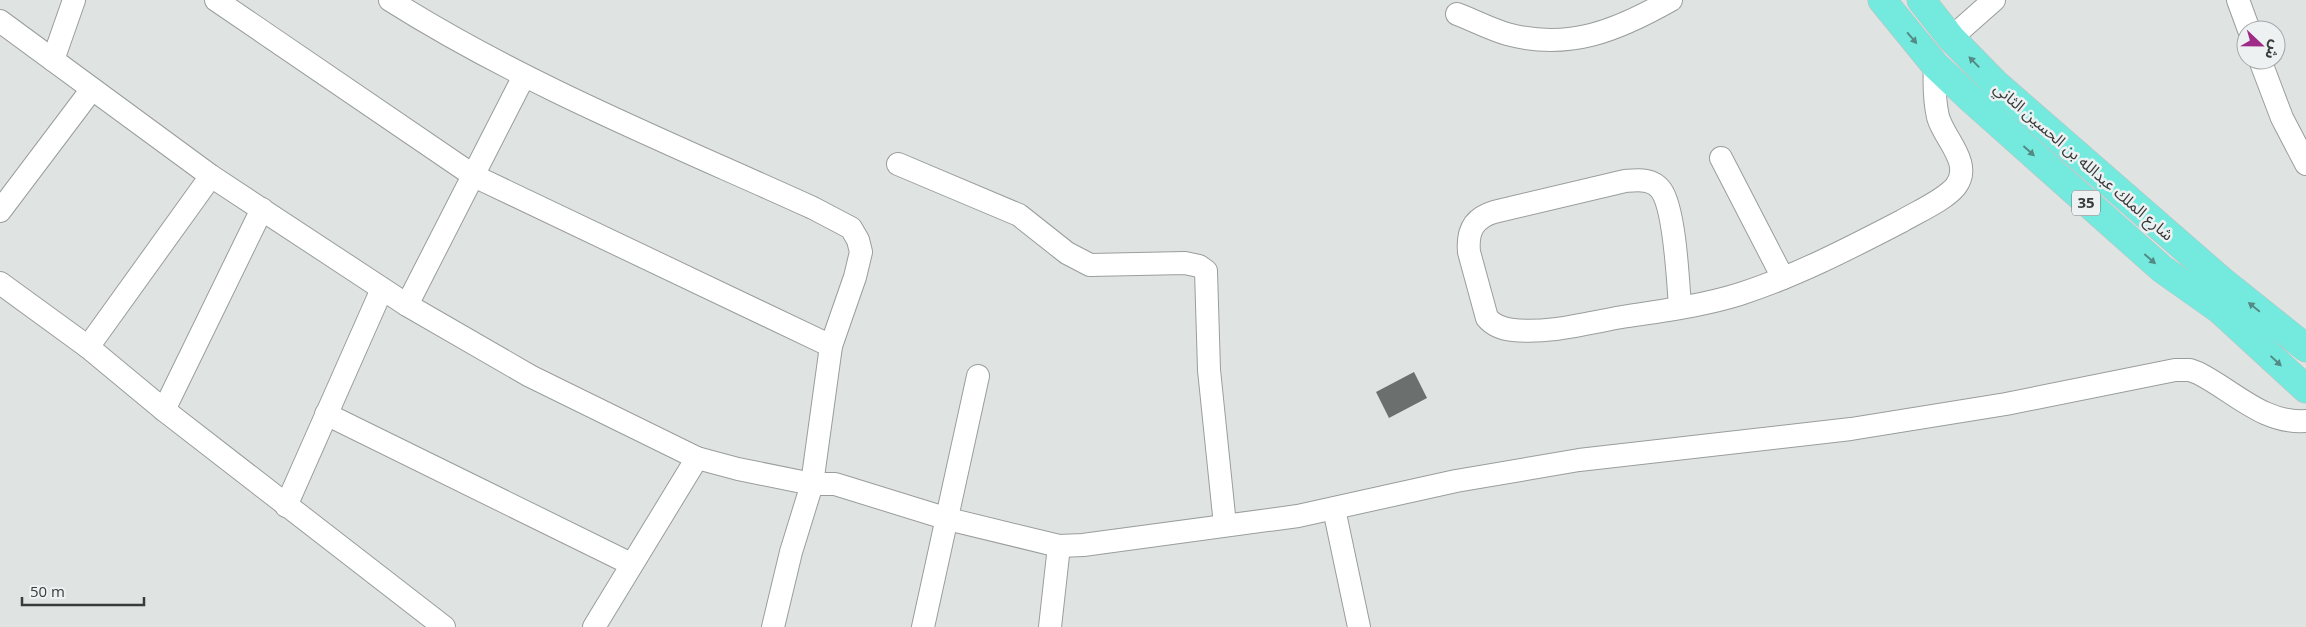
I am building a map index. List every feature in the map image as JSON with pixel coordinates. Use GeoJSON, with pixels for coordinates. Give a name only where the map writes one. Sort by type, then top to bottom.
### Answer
{"type":"FeatureCollection","features":[{"type":"Feature","properties":{"kind":"highway","name":"شارع الملك عبدالله بن الحسين الثاني"},"geometry":{"type":"LineString","coordinates":[[1882,0],[1935,65],[2148,257],[2220,310],[2306,389]]}},
{"type":"Feature","properties":{"kind":"highway","name":"شارع الملك عبدالله بن الحسين الثاني"},"geometry":{"type":"LineString","coordinates":[[1921,0],[1951,38],[1995,83],[2039,123],[2221,280],[2306,348]]}},
{"type":"Feature","properties":{"kind":"street"},"geometry":{"type":"LineString","coordinates":[[53,60],[74,0]]}},
{"type":"Feature","properties":{"kind":"street"},"geometry":{"type":"LineString","coordinates":[[216,0],[474,176],[831,346]]}},
{"type":"Feature","properties":{"kind":"street"},"geometry":{"type":"LineString","coordinates":[[390,0],[436,30],[524,76],[813,208],[850,228],[858,240],[861,252],[856,277],[831,346],[812,484],[791,552],[773,627]]}},
{"type":"Feature","properties":{"kind":"street"},"geometry":{"type":"LineString","coordinates":[[1457,14],[1506,34],[1548,41],[1580,38],[1605,31],[1636,20],[1671,0]]}},
{"type":"Feature","properties":{"kind":"street"},"geometry":{"type":"LineString","coordinates":[[1951,38],[1994,0]]}},
{"type":"Feature","properties":{"kind":"street"},"geometry":{"type":"LineString","coordinates":[[2238,0],[2245,20]]}},
{"type":"Feature","properties":{"kind":"street"},"geometry":{"type":"LineString","coordinates":[[0,21],[211,176],[406,305],[530,376],[697,458],[738,469],[812,484],[835,484],[948,519],[1059,546],[1105,542],[1298,516],[1456,481],[1579,460],[1851,429],[1961,412],[2175,370],[2190,370],[2198,373],[2261,413],[2290,422],[2306,421]]}},
{"type":"Feature","properties":{"kind":"street"},"geometry":{"type":"LineString","coordinates":[[1680,307],[1671,222],[1661,190],[1654,183],[1641,180],[1625,181],[1494,212],[1485,215],[1471,228],[1468,240],[1469,252],[1487,318],[1493,325],[1513,330],[1544,330],[1680,307],[1739,294],[1783,278],[1860,243],[1922,210],[1956,186],[1961,166],[1939,119],[1934,84],[1935,65]]}},
{"type":"Feature","properties":{"kind":"street"},"geometry":{"type":"LineString","coordinates":[[2264,70],[2282,118],[2306,164]]}},
{"type":"Feature","properties":{"kind":"street"},"geometry":{"type":"LineString","coordinates":[[406,305],[524,76]]}},
{"type":"Feature","properties":{"kind":"street"},"geometry":{"type":"LineString","coordinates":[[0,211],[92,89]]}},
{"type":"Feature","properties":{"kind":"street"},"geometry":{"type":"LineString","coordinates":[[1721,158],[1783,278]]}},
{"type":"Feature","properties":{"kind":"street"},"geometry":{"type":"LineString","coordinates":[[898,164],[1019,215],[1067,253],[1090,265],[1185,263],[1199,266],[1206,270],[1210,370],[1225,525]]}},
{"type":"Feature","properties":{"kind":"street"},"geometry":{"type":"LineString","coordinates":[[88,347],[211,176]]}},
{"type":"Feature","properties":{"kind":"street"},"geometry":{"type":"LineString","coordinates":[[164,410],[262,210]]}},
{"type":"Feature","properties":{"kind":"street"},"geometry":{"type":"LineString","coordinates":[[0,283],[88,347],[164,410],[286,506],[444,627]]}},
{"type":"Feature","properties":{"kind":"street"},"geometry":{"type":"LineString","coordinates":[[286,506],[382,289]]}},
{"type":"Feature","properties":{"kind":"street"},"geometry":{"type":"LineString","coordinates":[[923,627],[978,376]]}},
{"type":"Feature","properties":{"kind":"street"},"geometry":{"type":"LineString","coordinates":[[326,414],[631,564]]}},
{"type":"Feature","properties":{"kind":"street"},"geometry":{"type":"LineString","coordinates":[[594,627],[697,458]]}},
{"type":"Feature","properties":{"kind":"street"},"geometry":{"type":"LineString","coordinates":[[1334,509],[1360,627]]}},
{"type":"Feature","properties":{"kind":"street"},"geometry":{"type":"LineString","coordinates":[[1050,627],[1059,546]]}},
{"type":"Feature","properties":{"kind":"building"},"geometry":{"type":"Polygon","coordinates":[[[1414,372],[1427,398],[1389,418],[1376,392],[1414,372]]]}}]}
